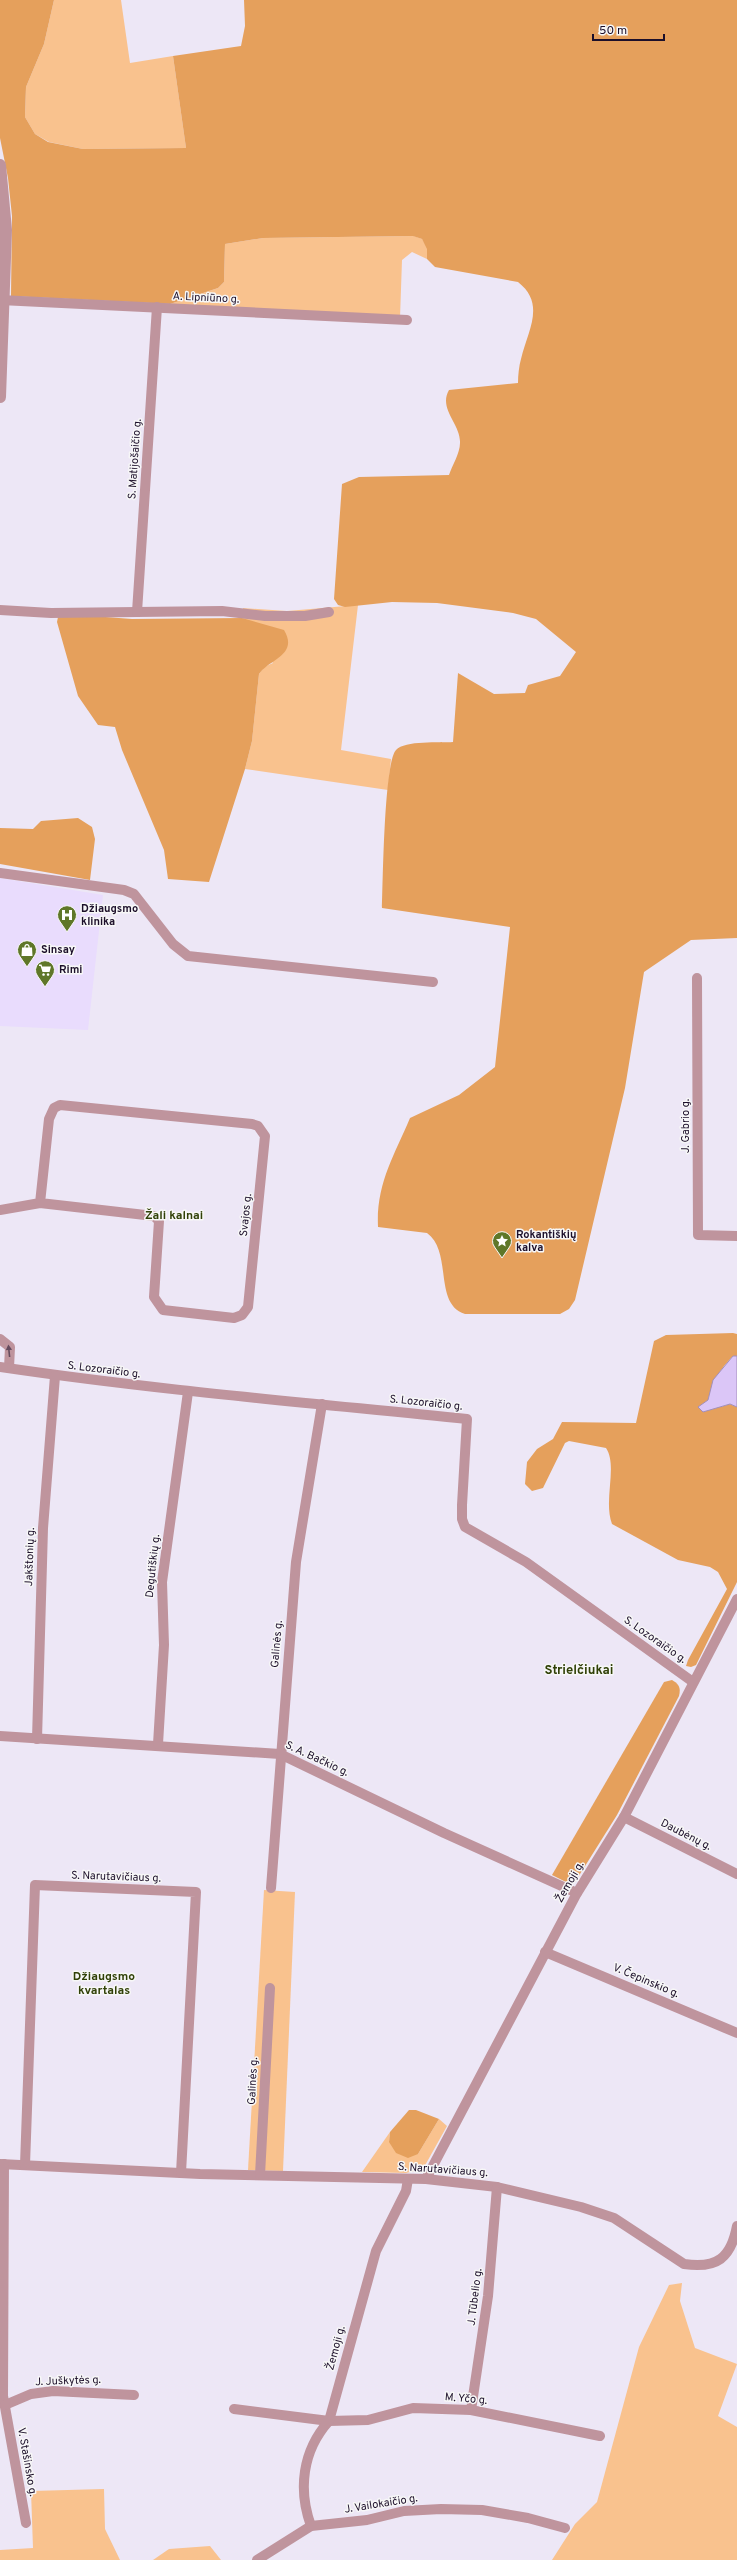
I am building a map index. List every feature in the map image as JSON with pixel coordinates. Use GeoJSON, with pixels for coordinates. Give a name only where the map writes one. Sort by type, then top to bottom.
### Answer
{"type":"FeatureCollection","features":[{"type":"Feature","properties":{"kind":"street"},"geometry":{"type":"LineString","coordinates":[[0,165],[6,230],[2,300],[0,397]]}},
{"type":"Feature","properties":{"kind":"street","name":"A. Lipniūno g."},"geometry":{"type":"LineString","coordinates":[[2,300],[407,320]]}},
{"type":"Feature","properties":{"kind":"street","name":"S. Matijošaičio g."},"geometry":{"type":"LineString","coordinates":[[137,612],[157,307]]}},
{"type":"Feature","properties":{"kind":"street"},"geometry":{"type":"LineString","coordinates":[[0,610],[51,613],[222,611],[265,616],[305,616],[329,612]]}},
{"type":"Feature","properties":{"kind":"street"},"geometry":{"type":"LineString","coordinates":[[0,873],[124,890],[134,894],[173,944],[188,956],[433,982]]}},
{"type":"Feature","properties":{"kind":"street","name":"J. Gabrio g."},"geometry":{"type":"LineString","coordinates":[[697,978],[698,1235],[737,1236]]}},
{"type":"Feature","properties":{"kind":"street","name":"Svajos g."},"geometry":{"type":"LineString","coordinates":[[0,1210],[40,1203],[154,1216],[159,1221],[154,1297],[159,1307],[163,1310],[234,1318],[242,1315],[248,1307],[265,1136],[258,1126],[252,1124],[60,1105],[54,1108],[48,1119],[40,1203]]}},
{"type":"Feature","properties":{"kind":"street"},"geometry":{"type":"LineString","coordinates":[[0,1340],[10,1347],[4,1367]]}},
{"type":"Feature","properties":{"kind":"street","name":"S. Lozoraičio g."},"geometry":{"type":"LineString","coordinates":[[4,1367],[54,1376],[188,1392],[467,1419],[462,1505],[462,1519],[465,1527],[526,1562],[694,1682]]}},
{"type":"Feature","properties":{"kind":"street","name":"Jakštonių g."},"geometry":{"type":"LineString","coordinates":[[37,1739],[43,1528],[54,1376]]}},
{"type":"Feature","properties":{"kind":"street","name":"Degutiškių g."},"geometry":{"type":"LineString","coordinates":[[158,1744],[164,1645],[162,1582],[188,1392]]}},
{"type":"Feature","properties":{"kind":"street","name":"Galinės g."},"geometry":{"type":"LineString","coordinates":[[271,1888],[280,1754],[296,1562],[322,1404]]}},
{"type":"Feature","properties":{"kind":"street","name":"Žemoji g."},"geometry":{"type":"LineString","coordinates":[[426,2179],[577,1893],[624,1817],[737,1598]]}},
{"type":"Feature","properties":{"kind":"street","name":"S. A. Bačkio g."},"geometry":{"type":"LineString","coordinates":[[0,1736],[158,1744],[280,1754],[444,1833],[577,1893]]}},
{"type":"Feature","properties":{"kind":"street","name":"Daubėnų g."},"geometry":{"type":"LineString","coordinates":[[624,1817],[737,1874]]}},
{"type":"Feature","properties":{"kind":"street","name":"S. Narutavičiaus g."},"geometry":{"type":"LineString","coordinates":[[25,2165],[35,1885],[196,1892],[181,2173]]}},
{"type":"Feature","properties":{"kind":"street","name":"V. Čepinskio g."},"geometry":{"type":"LineString","coordinates":[[545,1952],[737,2033]]}},
{"type":"Feature","properties":{"kind":"street","name":"Galinės g."},"geometry":{"type":"LineString","coordinates":[[260,2175],[270,1988]]}},
{"type":"Feature","properties":{"kind":"street","name":"S. Narutavičiaus g."},"geometry":{"type":"LineString","coordinates":[[2,2164],[181,2173],[426,2179],[497,2187],[581,2207],[614,2218],[684,2264],[711,2264],[727,2254],[735,2245]]}},
{"type":"Feature","properties":{"kind":"street","name":"V. Stašinsko g."},"geometry":{"type":"LineString","coordinates":[[2,2164],[2,2408],[26,2523]]}},
{"type":"Feature","properties":{"kind":"street","name":"Žemoji g."},"geometry":{"type":"LineString","coordinates":[[310,2526],[304,2507],[302,2481],[310,2451],[320,2430],[329,2421],[374,2258],[406,2191],[408,2179]]}},
{"type":"Feature","properties":{"kind":"street","name":"J. Tūbelio g."},"geometry":{"type":"LineString","coordinates":[[471,2410],[488,2296],[497,2187]]}},
{"type":"Feature","properties":{"kind":"street"},"geometry":{"type":"LineString","coordinates":[[735,2245],[737,2226]]}},
{"type":"Feature","properties":{"kind":"street","name":"J. Juškytės g."},"geometry":{"type":"LineString","coordinates":[[2,2408],[31,2394],[53,2391],[134,2395]]}},
{"type":"Feature","properties":{"kind":"street","name":"M. Yčo g."},"geometry":{"type":"LineString","coordinates":[[329,2421],[368,2420],[413,2408],[471,2410],[600,2436]]}},
{"type":"Feature","properties":{"kind":"street"},"geometry":{"type":"LineString","coordinates":[[234,2409],[329,2421]]}},
{"type":"Feature","properties":{"kind":"street","name":"J. Vailokaičio g."},"geometry":{"type":"LineString","coordinates":[[257,2560],[310,2526],[367,2520],[404,2511],[441,2509],[482,2510],[528,2518],[566,2528]]}},
{"type":"Feature","properties":{"kind":"shaded area"},"geometry":{"type":"Polygon","coordinates":[[[0,0],[54,0],[44,44],[26,87],[25,117],[35,134],[48,142],[83,149],[186,148],[173,56],[241,46],[245,26],[244,0],[737,0],[737,938],[691,940],[644,972],[625,1088],[575,1300],[569,1309],[560,1314],[465,1314],[455,1308],[449,1300],[439,1252],[435,1242],[427,1233],[378,1227],[378,1212],[383,1184],[392,1158],[410,1118],[459,1095],[495,1067],[510,927],[382,908],[387,799],[392,759],[396,750],[400,747],[415,743],[453,742],[458,673],[494,694],[525,693],[528,685],[560,676],[576,652],[536,619],[513,613],[437,603],[392,602],[345,607],[338,605],[334,599],[342,484],[359,477],[449,475],[460,447],[460,443],[457,429],[446,404],[446,397],[449,390],[518,383],[520,362],[533,318],[531,299],[526,290],[518,282],[435,267],[427,259],[427,249],[422,239],[413,236],[263,238],[225,244],[224,282],[218,288],[170,304],[11,296],[12,216],[8,178],[0,138],[0,0]]]}},
{"type":"Feature","properties":{"kind":"shaded area"},"geometry":{"type":"Polygon","coordinates":[[[54,0],[121,0],[130,63],[173,56],[186,148],[83,149],[49,142],[35,134],[25,117],[26,87],[44,44],[54,0]]]}},
{"type":"Feature","properties":{"kind":"shaded area"},"geometry":{"type":"Polygon","coordinates":[[[414,236],[422,239],[428,249],[427,259],[412,252],[402,260],[400,318],[170,304],[218,288],[224,282],[225,244],[263,238],[414,236]]]}},
{"type":"Feature","properties":{"kind":"shaded area"},"geometry":{"type":"Polygon","coordinates":[[[358,605],[341,750],[391,759],[388,790],[245,769],[252,741],[259,674],[264,667],[273,663],[242,618],[243,608],[287,611],[358,605]]]}},
{"type":"Feature","properties":{"kind":"shaded area"},"geometry":{"type":"Polygon","coordinates":[[[79,615],[132,619],[242,618],[284,630],[288,638],[288,645],[281,656],[259,674],[252,741],[245,769],[209,882],[168,879],[164,850],[122,750],[115,727],[98,725],[78,696],[57,622],[58,617],[79,615]]]}},
{"type":"Feature","properties":{"kind":"shaded area"},"geometry":{"type":"Polygon","coordinates":[[[78,818],[92,827],[95,839],[90,880],[0,864],[0,828],[33,829],[41,821],[78,818]]]}},
{"type":"Feature","properties":{"kind":"shaded area"},"geometry":{"type":"Polygon","coordinates":[[[0,878],[103,895],[88,1030],[0,1026],[0,878]]]}},
{"type":"Feature","properties":{"kind":"shaded area"},"geometry":{"type":"Polygon","coordinates":[[[737,1334],[737,1356],[733,1356],[720,1371],[714,1382],[708,1400],[720,1407],[730,1404],[737,1407],[737,1582],[696,1665],[691,1667],[686,1666],[688,1660],[727,1589],[718,1572],[710,1567],[678,1560],[612,1524],[609,1505],[611,1464],[606,1448],[569,1441],[565,1443],[543,1488],[532,1491],[525,1484],[527,1462],[537,1449],[553,1439],[562,1422],[636,1423],[654,1341],[666,1335],[737,1334]]]}},
{"type":"Feature","properties":{"kind":"shaded area"},"geometry":{"type":"Polygon","coordinates":[[[733,1356],[737,1356],[737,1407],[730,1404],[703,1412],[698,1407],[708,1400],[713,1380],[733,1356]]]}},
{"type":"Feature","properties":{"kind":"shaded area"},"geometry":{"type":"Polygon","coordinates":[[[672,1680],[679,1686],[679,1696],[617,1815],[575,1882],[568,1883],[552,1875],[664,1682],[672,1680]]]}},
{"type":"Feature","properties":{"kind":"shaded area"},"geometry":{"type":"Polygon","coordinates":[[[264,1890],[295,1892],[283,2171],[248,2170],[264,1890]]]}},
{"type":"Feature","properties":{"kind":"shaded area"},"geometry":{"type":"Polygon","coordinates":[[[409,2110],[416,2110],[439,2119],[418,2154],[408,2158],[396,2153],[389,2142],[390,2132],[409,2110]]]}},
{"type":"Feature","properties":{"kind":"shaded area"},"geometry":{"type":"Polygon","coordinates":[[[439,2119],[447,2126],[423,2169],[406,2173],[362,2172],[390,2132],[389,2141],[418,2154],[439,2119]]]}},
{"type":"Feature","properties":{"kind":"shaded area"},"geometry":{"type":"Polygon","coordinates":[[[682,2283],[680,2301],[695,2348],[737,2364],[718,2416],[737,2427],[737,2560],[552,2560],[575,2524],[597,2502],[639,2347],[669,2285],[682,2283]]]}},
{"type":"Feature","properties":{"kind":"shaded area"},"geometry":{"type":"Polygon","coordinates":[[[104,2489],[105,2529],[120,2560],[0,2560],[0,2550],[33,2548],[31,2491],[104,2489]]]}},
{"type":"Feature","properties":{"kind":"shaded area"},"geometry":{"type":"Polygon","coordinates":[[[210,2546],[221,2560],[153,2560],[169,2549],[210,2546]]]}},
{"type":"Feature","properties":{"kind":"place","name":"Džiaugsmo klinika"},"geometry":{"type":"Point","coordinates":[67,932]}},
{"type":"Feature","properties":{"kind":"place","name":"Sinsay"},"geometry":{"type":"Point","coordinates":[27,967]}},
{"type":"Feature","properties":{"kind":"place","name":"Rimi"},"geometry":{"type":"Point","coordinates":[45,987]}},
{"type":"Feature","properties":{"kind":"place","name":"Rokantiškių kalva"},"geometry":{"type":"Point","coordinates":[502,1258]}},
{"type":"Feature","properties":{"kind":"district","name":"Žali kalnai"},"geometry":{"type":"Point","coordinates":[174,1216]}},
{"type":"Feature","properties":{"kind":"district","name":"Strielčiukai"},"geometry":{"type":"Point","coordinates":[579,1671]}},
{"type":"Feature","properties":{"kind":"district","name":"Džiaugsmo kvartalas"},"geometry":{"type":"Point","coordinates":[104,1984]}}]}
